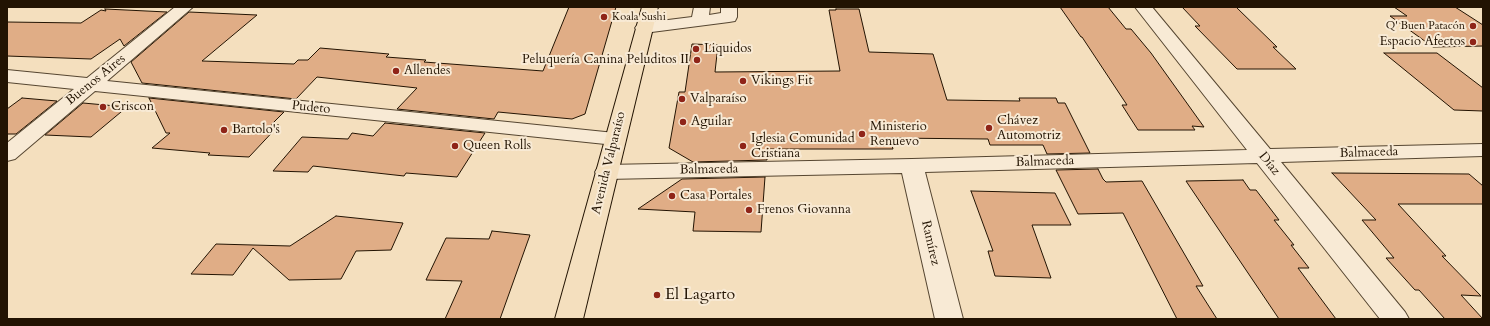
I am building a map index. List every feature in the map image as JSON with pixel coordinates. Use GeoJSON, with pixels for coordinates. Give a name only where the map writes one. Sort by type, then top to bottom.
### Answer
{"type":"FeatureCollection","features":[{"type":"Feature","properties":{"kind":"main road","name":"Avenida Valparaíso"},"geometry":{"type":"LineString","coordinates":[[569,319],[650,7]]}},
{"type":"Feature","properties":{"kind":"street","name":"Buenos Aires"},"geometry":{"type":"LineString","coordinates":[[7,154],[185,7]]}},
{"type":"Feature","properties":{"kind":"street"},"geometry":{"type":"LineString","coordinates":[[644,28],[701,14],[728,17],[729,7]]}},
{"type":"Feature","properties":{"kind":"street","name":"Díaz"},"geometry":{"type":"LineString","coordinates":[[1143,7],[1396,319]]}},
{"type":"Feature","properties":{"kind":"street","name":"Pudeto"},"geometry":{"type":"LineString","coordinates":[[7,76],[615,139]]}},
{"type":"Feature","properties":{"kind":"street","name":"Balmaceda"},"geometry":{"type":"LineString","coordinates":[[606,172],[912,166],[1483,150]]}},
{"type":"Feature","properties":{"kind":"street","name":"Ramírez"},"geometry":{"type":"LineString","coordinates":[[912,166],[949,319]]}},
{"type":"Feature","properties":{"kind":"building"},"geometry":{"type":"Polygon","coordinates":[[[569,7],[616,7],[585,114],[572,119],[498,112],[494,119],[397,109],[417,88],[317,77],[296,99],[142,83],[131,62],[189,12],[257,15],[202,61],[294,64],[298,60],[308,60],[320,48],[389,54],[386,57],[426,60],[424,62],[543,71],[569,7]]]}},
{"type":"Feature","properties":{"kind":"building"},"geometry":{"type":"Polygon","coordinates":[[[1060,7],[1108,7],[1126,29],[1131,29],[1151,53],[1204,127],[1192,126],[1195,130],[1138,130],[1122,105],[1127,105],[1082,37],[1060,7]]]}},
{"type":"Feature","properties":{"kind":"building"},"geometry":{"type":"Polygon","coordinates":[[[1182,7],[1236,7],[1277,47],[1273,47],[1296,69],[1237,69],[1195,26],[1200,26],[1182,7]]]}},
{"type":"Feature","properties":{"kind":"building"},"geometry":{"type":"Polygon","coordinates":[[[1394,7],[1455,7],[1483,25],[1483,46],[1433,47],[1390,16],[1407,16],[1394,7]]]}},
{"type":"Feature","properties":{"kind":"building"},"geometry":{"type":"Polygon","coordinates":[[[105,9],[167,12],[124,46],[120,39],[91,59],[7,56],[7,22],[81,23],[101,10],[106,11],[105,9]]]}},
{"type":"Feature","properties":{"kind":"building"},"geometry":{"type":"Polygon","coordinates":[[[859,9],[869,52],[933,54],[947,100],[1020,101],[1019,98],[1056,98],[1058,103],[1065,103],[1090,153],[1047,154],[1043,145],[990,145],[988,139],[890,138],[893,149],[767,149],[767,160],[693,162],[669,148],[679,92],[685,92],[692,44],[718,45],[715,72],[840,71],[829,10],[859,9]]]}},
{"type":"Feature","properties":{"kind":"building"},"geometry":{"type":"Polygon","coordinates":[[[1384,53],[1437,53],[1483,88],[1483,111],[1454,110],[1384,53]]]}},
{"type":"Feature","properties":{"kind":"building"},"geometry":{"type":"Polygon","coordinates":[[[22,98],[57,101],[16,134],[7,134],[7,109],[22,98]]]}},
{"type":"Feature","properties":{"kind":"building"},"geometry":{"type":"Polygon","coordinates":[[[149,98],[284,112],[271,125],[279,125],[249,157],[208,155],[210,153],[152,148],[170,133],[166,133],[149,98]]]}},
{"type":"Feature","properties":{"kind":"building"},"geometry":{"type":"Polygon","coordinates":[[[83,103],[127,107],[91,137],[45,135],[83,103]]]}},
{"type":"Feature","properties":{"kind":"building"},"geometry":{"type":"Polygon","coordinates":[[[385,123],[485,133],[457,177],[406,173],[404,176],[313,166],[308,172],[273,171],[302,137],[348,139],[352,133],[373,136],[385,123]]]}},
{"type":"Feature","properties":{"kind":"building"},"geometry":{"type":"Polygon","coordinates":[[[1098,169],[1106,182],[1142,181],[1203,286],[1196,286],[1217,319],[1177,319],[1123,213],[1078,214],[1056,170],[1098,169]]]}},
{"type":"Feature","properties":{"kind":"building"},"geometry":{"type":"Polygon","coordinates":[[[1332,173],[1469,174],[1483,186],[1483,204],[1398,204],[1446,256],[1442,256],[1481,296],[1461,295],[1483,319],[1445,319],[1419,290],[1415,290],[1386,258],[1394,258],[1362,220],[1376,220],[1332,173]]]}},
{"type":"Feature","properties":{"kind":"building"},"geometry":{"type":"Polygon","coordinates":[[[765,177],[761,232],[693,231],[695,212],[638,209],[682,179],[765,177]]]}},
{"type":"Feature","properties":{"kind":"building"},"geometry":{"type":"Polygon","coordinates":[[[1243,180],[1250,190],[1256,190],[1279,220],[1274,220],[1294,245],[1291,245],[1309,268],[1298,268],[1336,319],[1279,319],[1186,181],[1243,180]]]}},
{"type":"Feature","properties":{"kind":"building"},"geometry":{"type":"Polygon","coordinates":[[[971,191],[1055,193],[1071,225],[1032,225],[1051,278],[995,276],[988,251],[993,251],[971,191]]]}},
{"type":"Feature","properties":{"kind":"building"},"geometry":{"type":"Polygon","coordinates":[[[336,216],[403,223],[391,250],[356,251],[341,279],[289,280],[253,248],[233,275],[191,274],[216,244],[290,246],[336,216]]]}},
{"type":"Feature","properties":{"kind":"building"},"geometry":{"type":"Polygon","coordinates":[[[492,231],[530,235],[500,319],[445,319],[462,281],[426,280],[446,238],[489,239],[492,231]]]}},
{"type":"Feature","properties":{"kind":"place","name":"Koala Sushi"},"geometry":{"type":"Point","coordinates":[604,17]}},
{"type":"Feature","properties":{"kind":"place","name":"Q' Buen Patacón"},"geometry":{"type":"Point","coordinates":[1473,26]}},
{"type":"Feature","properties":{"kind":"place","name":"Espacio Afectos"},"geometry":{"type":"Point","coordinates":[1473,42]}},
{"type":"Feature","properties":{"kind":"place","name":"Liquidos"},"geometry":{"type":"Point","coordinates":[696,49]}},
{"type":"Feature","properties":{"kind":"place","name":"Peluquería Canina Peluditos II"},"geometry":{"type":"Point","coordinates":[697,60]}},
{"type":"Feature","properties":{"kind":"place","name":"Allendes"},"geometry":{"type":"Point","coordinates":[396,71]}},
{"type":"Feature","properties":{"kind":"place","name":"Vikings Fit"},"geometry":{"type":"Point","coordinates":[743,81]}},
{"type":"Feature","properties":{"kind":"place","name":"Valparaíso"},"geometry":{"type":"Point","coordinates":[682,99]}},
{"type":"Feature","properties":{"kind":"place","name":"Criscon"},"geometry":{"type":"Point","coordinates":[103,107]}},
{"type":"Feature","properties":{"kind":"place","name":"Aguilar"},"geometry":{"type":"Point","coordinates":[683,122]}},
{"type":"Feature","properties":{"kind":"place","name":"Chávez Automotriz"},"geometry":{"type":"Point","coordinates":[989,128]}},
{"type":"Feature","properties":{"kind":"place","name":"Bartolo's"},"geometry":{"type":"Point","coordinates":[224,130]}},
{"type":"Feature","properties":{"kind":"place","name":"Ministerio Renuevo"},"geometry":{"type":"Point","coordinates":[862,134]}},
{"type":"Feature","properties":{"kind":"place","name":"Queen Rolls"},"geometry":{"type":"Point","coordinates":[455,146]}},
{"type":"Feature","properties":{"kind":"place","name":"Iglesia Comunidad Cristiana"},"geometry":{"type":"Point","coordinates":[743,146]}},
{"type":"Feature","properties":{"kind":"place","name":"Casa Portales"},"geometry":{"type":"Point","coordinates":[672,196]}},
{"type":"Feature","properties":{"kind":"place","name":"Frenos Giovanna"},"geometry":{"type":"Point","coordinates":[749,210]}},
{"type":"Feature","properties":{"kind":"place","name":"El Lagarto"},"geometry":{"type":"Point","coordinates":[657,295]}}]}
